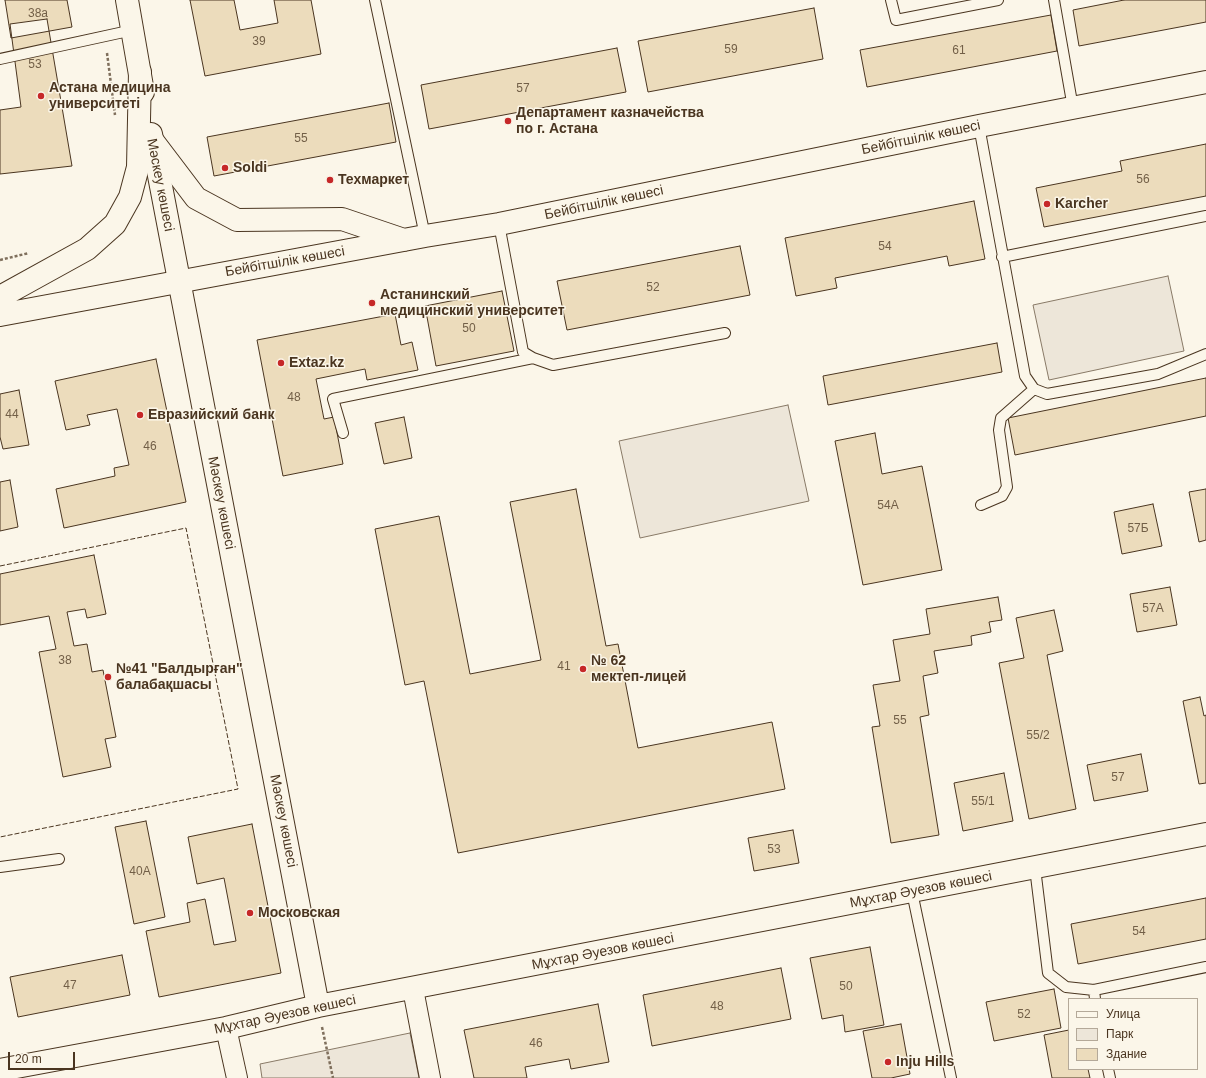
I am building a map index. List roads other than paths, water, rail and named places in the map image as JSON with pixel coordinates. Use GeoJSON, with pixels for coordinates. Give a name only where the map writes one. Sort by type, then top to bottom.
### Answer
{"type":"FeatureCollection","features":[{"type":"Feature","properties":{"kind":"street","name":"Мәскеу көшесі"},"geometry":{"type":"LineString","coordinates":[[127,0],[152,140],[318,1006]]}},
{"type":"Feature","properties":{"kind":"street"},"geometry":{"type":"LineString","coordinates":[[0,297],[87,249],[115,224],[130,197],[138,167],[140,72]]}},
{"type":"Feature","properties":{"kind":"street","name":"Бейбітшілік көшесі"},"geometry":{"type":"LineString","coordinates":[[0,315],[415,238],[499,224],[979,126],[1206,82]]}},
{"type":"Feature","properties":{"kind":"street"},"geometry":{"type":"LineString","coordinates":[[152,140],[196,198],[237,220],[342,219],[415,238]]}},
{"type":"Feature","properties":{"kind":"street","name":"Мұхтар Әуезов көшесі"},"geometry":{"type":"LineString","coordinates":[[0,1070],[226,1028],[318,1006],[413,989],[1206,834]]}},
{"type":"Feature","properties":{"kind":"street"},"geometry":{"type":"LineString","coordinates":[[413,989],[430,1078]]}},
{"type":"Feature","properties":{"kind":"street"},"geometry":{"type":"LineString","coordinates":[[226,1028],[237,1078]]}},
{"type":"Feature","properties":{"kind":"lane"},"geometry":{"type":"LineString","coordinates":[[375,0],[415,238]]}},
{"type":"Feature","properties":{"kind":"lane"},"geometry":{"type":"LineString","coordinates":[[891,0],[896,20],[998,0]]}},
{"type":"Feature","properties":{"kind":"lane"},"geometry":{"type":"LineString","coordinates":[[1054,0],[1074,108]]}},
{"type":"Feature","properties":{"kind":"lane"},"geometry":{"type":"LineString","coordinates":[[0,59],[133,30]]}},
{"type":"Feature","properties":{"kind":"lane"},"geometry":{"type":"LineString","coordinates":[[979,126],[1025,376],[1034,389],[1047,394],[1158,374],[1206,354]]}},
{"type":"Feature","properties":{"kind":"lane"},"geometry":{"type":"LineString","coordinates":[[1002,257],[1206,216]]}},
{"type":"Feature","properties":{"kind":"lane"},"geometry":{"type":"LineString","coordinates":[[499,224],[523,352],[532,358],[553,365],[726,333]]}},
{"type":"Feature","properties":{"kind":"lane"},"geometry":{"type":"LineString","coordinates":[[343,433],[333,398],[532,358]]}},
{"type":"Feature","properties":{"kind":"lane"},"geometry":{"type":"LineString","coordinates":[[981,505],[1002,496],[1007,487],[1000,430],[1002,418],[1034,389]]}},
{"type":"Feature","properties":{"kind":"lane"},"geometry":{"type":"LineString","coordinates":[[0,867],[59,859]]}},
{"type":"Feature","properties":{"kind":"lane"},"geometry":{"type":"LineString","coordinates":[[1034,868],[1048,973],[1066,987],[1094,994],[1206,967]]}},
{"type":"Feature","properties":{"kind":"lane"},"geometry":{"type":"LineString","coordinates":[[912,892],[951,1078]]}},
{"type":"Feature","properties":{"kind":"place","name":"Астана медицина университеті"},"geometry":{"type":"Point","coordinates":[41,96]}},
{"type":"Feature","properties":{"kind":"place","name":"Департамент казначейства по г. Астана"},"geometry":{"type":"Point","coordinates":[508,121]}},
{"type":"Feature","properties":{"kind":"place","name":"Soldi"},"geometry":{"type":"Point","coordinates":[225,168]}},
{"type":"Feature","properties":{"kind":"place","name":"Техмаркет"},"geometry":{"type":"Point","coordinates":[330,180]}},
{"type":"Feature","properties":{"kind":"place","name":"Karcher"},"geometry":{"type":"Point","coordinates":[1047,204]}},
{"type":"Feature","properties":{"kind":"place","name":"Астанинский медицинский университет"},"geometry":{"type":"Point","coordinates":[372,303]}},
{"type":"Feature","properties":{"kind":"place","name":"Extaz.kz"},"geometry":{"type":"Point","coordinates":[281,363]}},
{"type":"Feature","properties":{"kind":"place","name":"Евразийский банк"},"geometry":{"type":"Point","coordinates":[140,415]}},
{"type":"Feature","properties":{"kind":"place","name":"№ 62 мектеп-лицей"},"geometry":{"type":"Point","coordinates":[583,669]}},
{"type":"Feature","properties":{"kind":"place","name":"№41 \"Балдырған\" балабақшасы"},"geometry":{"type":"Point","coordinates":[108,677]}},
{"type":"Feature","properties":{"kind":"place","name":"Московская"},"geometry":{"type":"Point","coordinates":[250,913]}},
{"type":"Feature","properties":{"kind":"place","name":"Inju Hills"},"geometry":{"type":"Point","coordinates":[888,1062]}}]}
